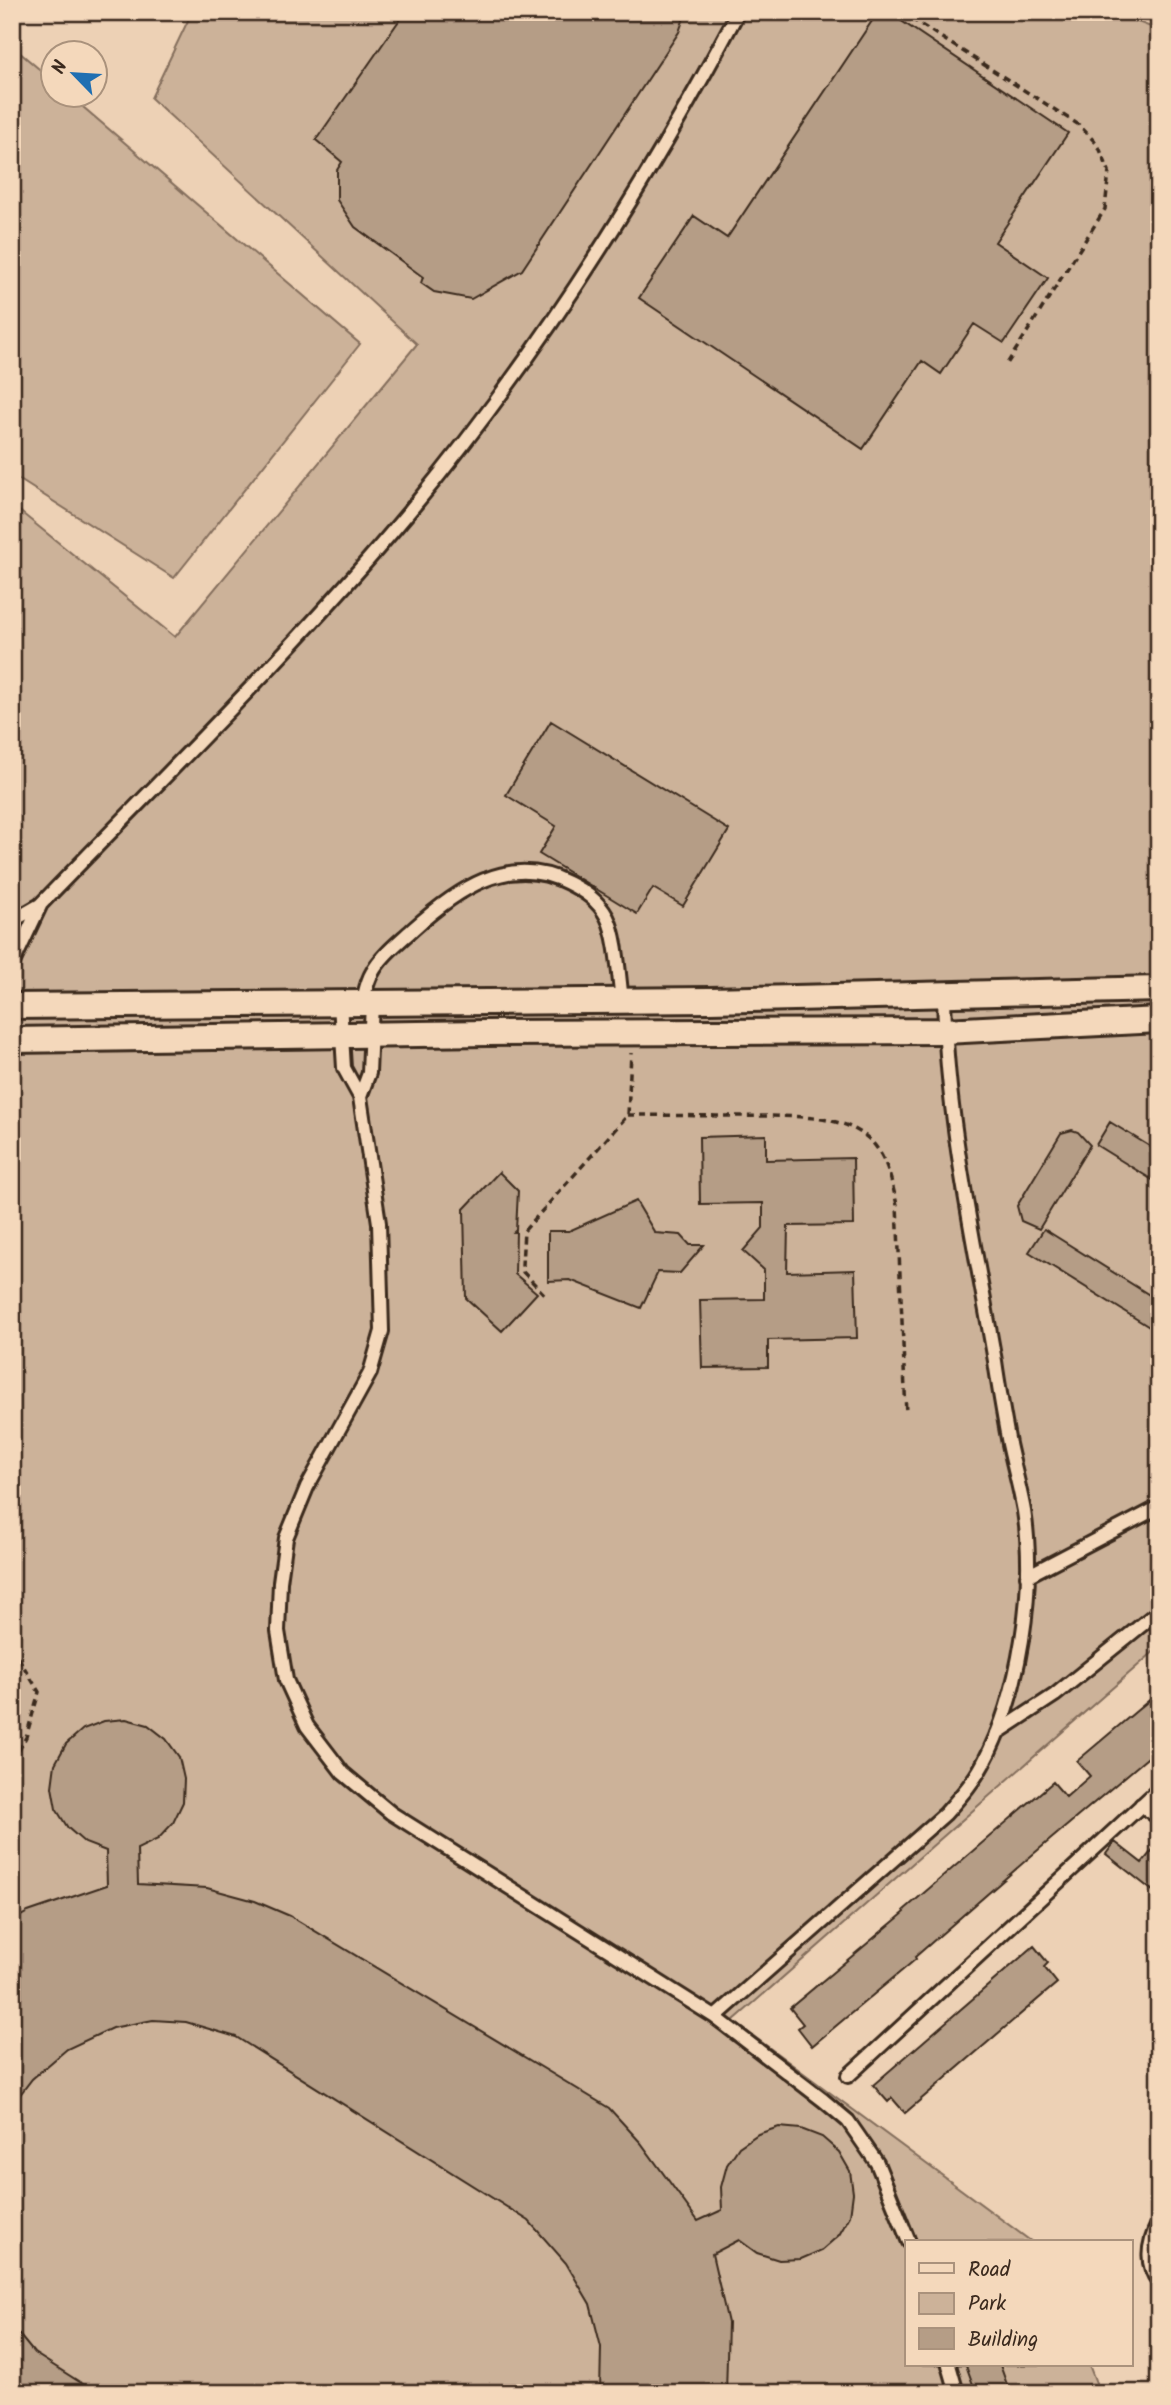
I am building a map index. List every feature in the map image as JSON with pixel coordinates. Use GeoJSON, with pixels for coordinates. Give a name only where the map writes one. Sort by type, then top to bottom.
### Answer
{"type":"FeatureCollection","features":[{"type":"Feature","properties":{"kind":"street"},"geometry":{"type":"LineString","coordinates":[[12,1006],[622,1001],[1159,989]]}},
{"type":"Feature","properties":{"kind":"street"},"geometry":{"type":"LineString","coordinates":[[12,1040],[371,1034],[945,1031],[1159,1020]]}},
{"type":"Feature","properties":{"kind":"lane"},"geometry":{"type":"LineString","coordinates":[[12,921],[40,905],[320,615],[410,512],[538,345],[588,271],[657,159],[738,12]]}},
{"type":"Feature","properties":{"kind":"lane"},"geometry":{"type":"LineString","coordinates":[[622,1001],[607,918],[590,894],[561,879],[532,872],[497,874],[442,903],[385,954],[371,973],[342,1035],[344,1068],[360,1097],[379,1223],[382,1331],[370,1373],[306,1487],[286,1538],[280,1582],[278,1631],[286,1680],[307,1726],[343,1773],[391,1813],[715,2017],[848,2121],[877,2163],[908,2240]]}},
{"type":"Feature","properties":{"kind":"lane"},"geometry":{"type":"LineString","coordinates":[[12,965],[40,905]]}},
{"type":"Feature","properties":{"kind":"lane"},"geometry":{"type":"LineString","coordinates":[[715,2017],[945,1814],[966,1790],[983,1764],[997,1733],[1010,1698],[1019,1660],[1027,1576],[1024,1513],[1006,1430],[954,1124],[944,994]]}},
{"type":"Feature","properties":{"kind":"lane"},"geometry":{"type":"LineString","coordinates":[[358,1003],[371,1034],[369,1073],[360,1097]]}},
{"type":"Feature","properties":{"kind":"lane"},"geometry":{"type":"LineString","coordinates":[[1027,1576],[1159,1507]]}},
{"type":"Feature","properties":{"kind":"lane"},"geometry":{"type":"LineString","coordinates":[[997,1733],[1055,1695],[1159,1611]]}},
{"type":"Feature","properties":{"kind":"lane"},"geometry":{"type":"LineString","coordinates":[[848,2076],[1159,1789]]}},
{"type":"Feature","properties":{"kind":"lane"},"geometry":{"type":"LineString","coordinates":[[1141,1805],[1159,1818]]}},
{"type":"Feature","properties":{"kind":"lane"},"geometry":{"type":"LineString","coordinates":[[1159,2222],[1150,2240],[1149,2260],[1159,2281]]}},
{"type":"Feature","properties":{"kind":"lane"},"geometry":{"type":"LineString","coordinates":[[949,2366],[957,2393]]}},
{"type":"Feature","properties":{"kind":"path"},"geometry":{"type":"LineString","coordinates":[[901,12],[1079,125],[1098,145],[1109,171],[1105,209],[1005,367]]}},
{"type":"Feature","properties":{"kind":"path"},"geometry":{"type":"LineString","coordinates":[[544,1294],[523,1272],[524,1231],[628,1115],[632,1032]]}},
{"type":"Feature","properties":{"kind":"path"},"geometry":{"type":"LineString","coordinates":[[628,1115],[825,1119],[859,1131],[869,1140],[879,1151],[891,1176],[897,1205],[906,1414]]}},
{"type":"Feature","properties":{"kind":"path"},"geometry":{"type":"LineString","coordinates":[[12,1647],[40,1692],[26,1737],[12,1763]]}},
{"type":"Feature","properties":{"kind":"green space"},"geometry":{"type":"Polygon","coordinates":[[[192,12],[1111,12],[1159,30],[1159,1647],[733,2021],[1029,2240],[905,2240],[905,2366],[1089,2366],[1100,2393],[12,2393],[12,505],[175,637],[417,344],[151,98],[192,12]]]}},
{"type":"Feature","properties":{"kind":"green space"},"geometry":{"type":"Polygon","coordinates":[[[12,46],[38,68],[38,108],[84,108],[360,344],[174,578],[12,475],[12,46]]]}},
{"type":"Feature","properties":{"kind":"building"},"geometry":{"type":"Polygon","coordinates":[[[405,12],[686,12],[679,32],[522,270],[471,299],[434,292],[421,283],[423,277],[355,227],[337,200],[337,170],[342,162],[316,140],[405,12]]]}},
{"type":"Feature","properties":{"kind":"building"},"geometry":{"type":"Polygon","coordinates":[[[878,12],[888,12],[1068,133],[995,242],[1048,278],[1004,343],[974,324],[941,374],[922,361],[863,449],[639,298],[694,216],[727,238],[878,12]]]}},
{"type":"Feature","properties":{"kind":"building"},"geometry":{"type":"Polygon","coordinates":[[[551,721],[729,830],[683,906],[653,888],[637,914],[539,854],[556,826],[506,795],[551,721]]]}},
{"type":"Feature","properties":{"kind":"building"},"geometry":{"type":"Polygon","coordinates":[[[1110,1122],[1159,1152],[1159,1184],[1096,1145],[1110,1122]]]}},
{"type":"Feature","properties":{"kind":"building"},"geometry":{"type":"Polygon","coordinates":[[[1072,1130],[1078,1132],[1090,1145],[1039,1229],[1021,1221],[1017,1206],[1061,1133],[1072,1130]]]}},
{"type":"Feature","properties":{"kind":"building"},"geometry":{"type":"Polygon","coordinates":[[[766,1135],[766,1160],[853,1158],[854,1225],[788,1226],[787,1272],[855,1270],[857,1338],[768,1340],[768,1367],[702,1368],[700,1300],[764,1299],[764,1270],[743,1251],[763,1228],[763,1203],[700,1204],[699,1137],[766,1135]]]}},
{"type":"Feature","properties":{"kind":"building"},"geometry":{"type":"Polygon","coordinates":[[[499,1172],[518,1191],[514,1232],[515,1274],[537,1293],[502,1331],[466,1298],[464,1209],[499,1172]]]}},
{"type":"Feature","properties":{"kind":"building"},"geometry":{"type":"Polygon","coordinates":[[[636,1201],[655,1233],[681,1235],[690,1245],[704,1245],[680,1273],[658,1272],[641,1308],[570,1280],[548,1281],[548,1231],[569,1231],[636,1201]]]}},
{"type":"Feature","properties":{"kind":"building"},"geometry":{"type":"Polygon","coordinates":[[[1044,1229],[1159,1301],[1159,1333],[1029,1252],[1044,1229]]]}},
{"type":"Feature","properties":{"kind":"building"},"geometry":{"type":"Polygon","coordinates":[[[1159,1692],[1159,1748],[812,2046],[798,2028],[803,2024],[790,2008],[905,1912],[904,1910],[1053,1782],[1066,1797],[1090,1776],[1077,1761],[1159,1692]]]}},
{"type":"Feature","properties":{"kind":"building"},"geometry":{"type":"Polygon","coordinates":[[[126,1719],[148,1725],[166,1739],[179,1757],[184,1779],[183,1802],[173,1823],[158,1839],[137,1849],[138,1884],[207,1888],[255,1901],[290,1916],[609,2108],[641,2143],[698,2221],[722,2210],[721,2187],[727,2165],[739,2147],[758,2134],[779,2127],[801,2129],[822,2137],[839,2152],[850,2171],[853,2193],[850,2216],[839,2235],[822,2250],[801,2259],[779,2260],[757,2253],[739,2240],[712,2254],[728,2323],[726,2393],[600,2393],[601,2347],[590,2304],[566,2263],[529,2221],[236,2037],[186,2022],[153,2020],[112,2028],[67,2049],[32,2079],[12,2105],[12,1921],[28,1912],[107,1885],[106,1851],[85,1843],[68,1828],[56,1809],[52,1787],[55,1764],[66,1744],[83,1729],[104,1721],[126,1719]]]}},
{"type":"Feature","properties":{"kind":"building"},"geometry":{"type":"Polygon","coordinates":[[[1115,1842],[1142,1863],[1159,1842],[1159,1896],[1106,1854],[1115,1842]]]}},
{"type":"Feature","properties":{"kind":"building"},"geometry":{"type":"Polygon","coordinates":[[[1034,1946],[1048,1963],[1044,1967],[1057,1983],[905,2113],[892,2098],[888,2102],[873,2085],[1034,1946]]]}},
{"type":"Feature","properties":{"kind":"building"},"geometry":{"type":"Polygon","coordinates":[[[12,2326],[34,2353],[97,2393],[12,2393],[12,2326]]]}},
{"type":"Feature","properties":{"kind":"building"},"geometry":{"type":"Polygon","coordinates":[[[966,2366],[1000,2366],[1010,2393],[976,2393],[966,2366]]]}}]}
